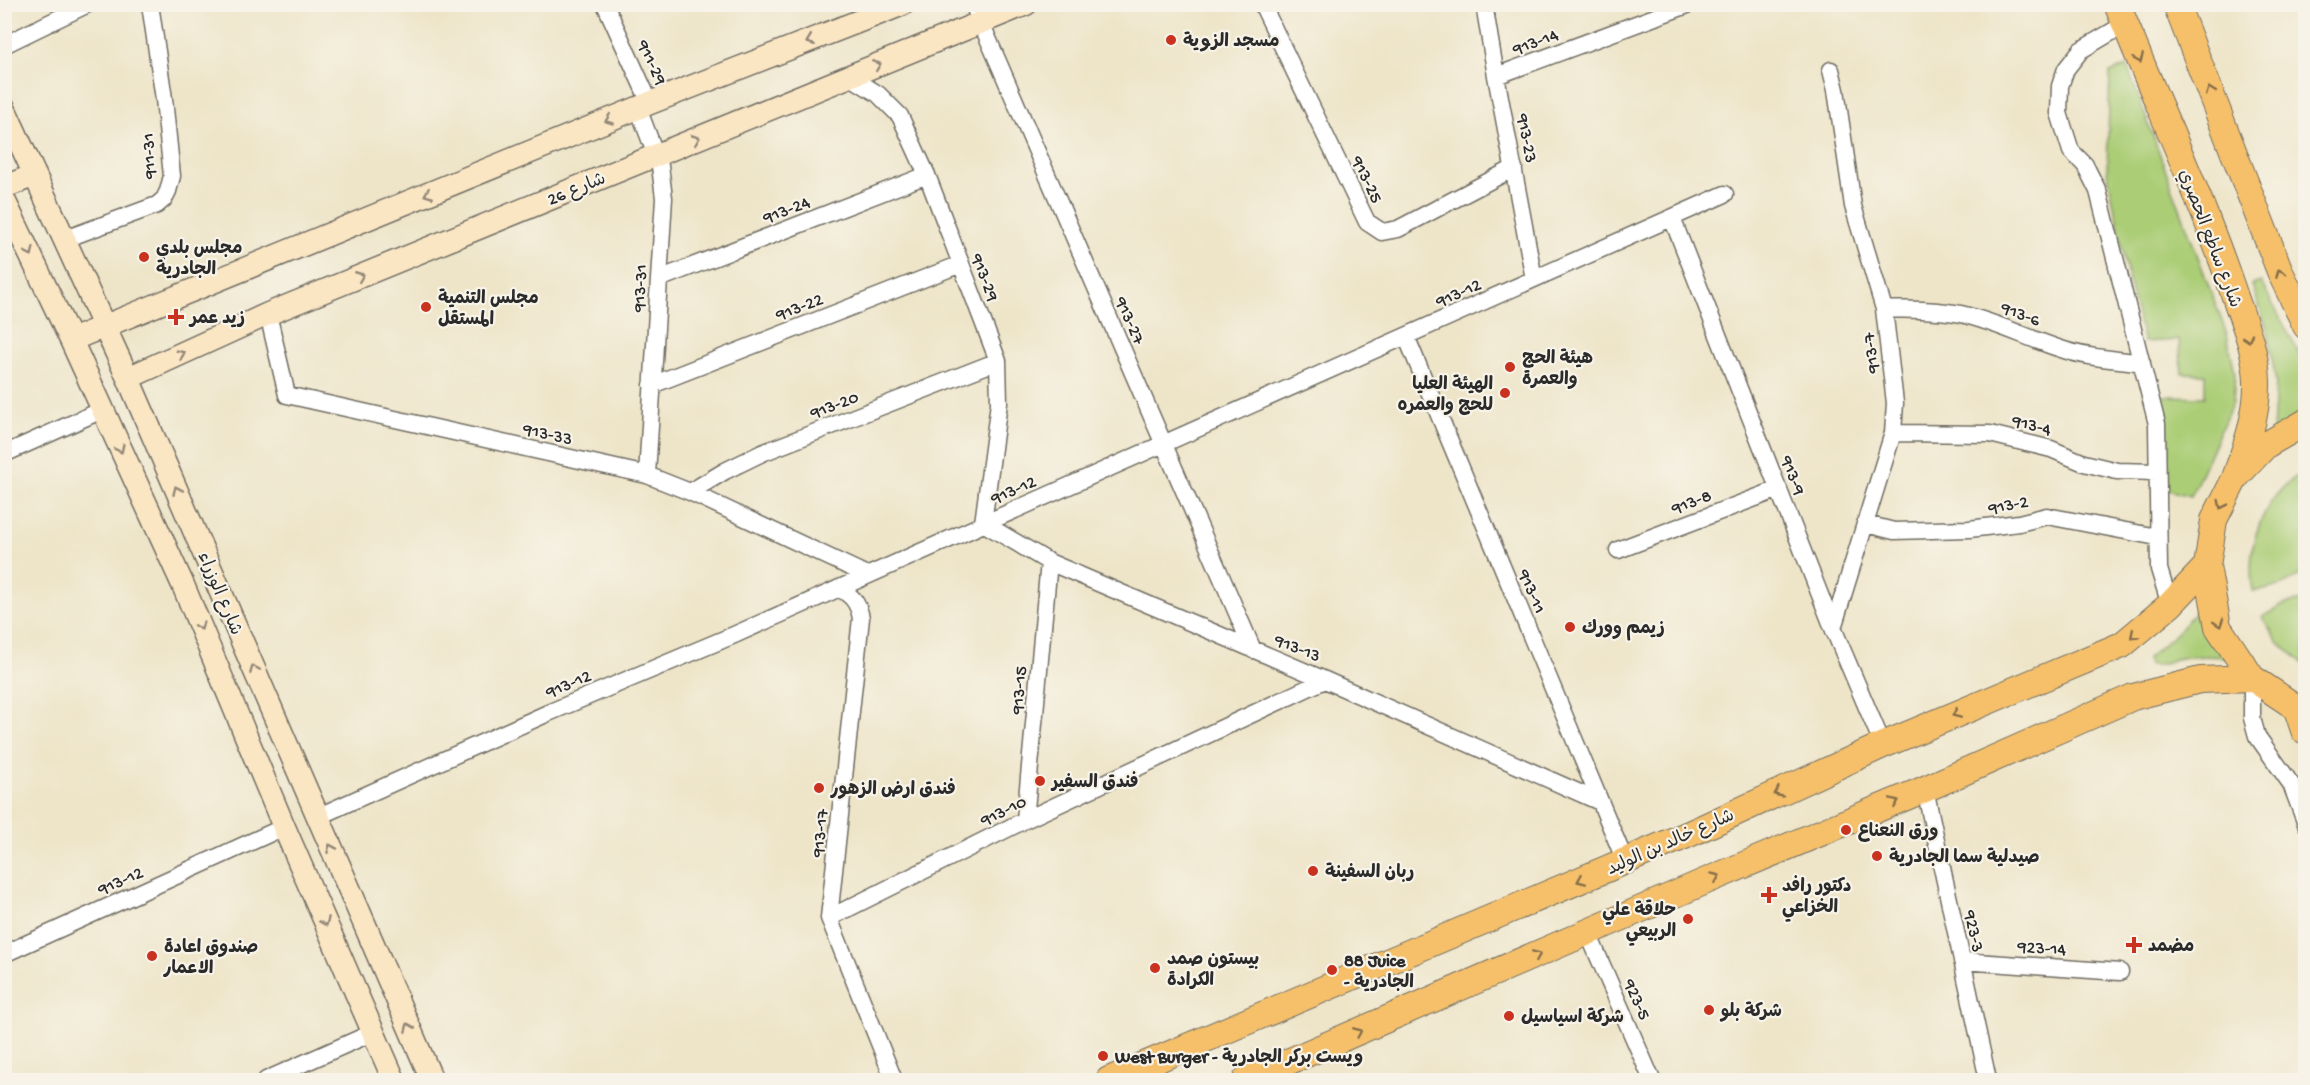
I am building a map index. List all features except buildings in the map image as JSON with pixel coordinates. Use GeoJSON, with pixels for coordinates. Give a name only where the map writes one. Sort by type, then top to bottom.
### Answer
{"type":"FeatureCollection","features":[{"type":"Feature","properties":{"kind":"main road"},"geometry":{"type":"LineString","coordinates":[[2176,4],[2281,274],[2306,326]]}},
{"type":"Feature","properties":{"kind":"main road","name":"شارع ساطع الحصري"},"geometry":{"type":"LineString","coordinates":[[2121,14],[2222,260],[2255,361],[2257,382],[2253,416],[2246,447],[2235,478]]}},
{"type":"Feature","properties":{"kind":"main road"},"geometry":{"type":"LineString","coordinates":[[2304,719],[2252,678],[2218,627],[2207,566],[2214,520],[2235,478],[2266,445],[2306,422]]}},
{"type":"Feature","properties":{"kind":"main road","name":"شارع خالد بن الوليد"},"geometry":{"type":"LineString","coordinates":[[1109,1080],[1625,861],[1882,745],[2122,645],[2170,605],[2207,566]]}},
{"type":"Feature","properties":{"kind":"main road"},"geometry":{"type":"LineString","coordinates":[[1246,1080],[1925,789],[2133,697],[2200,680],[2252,678]]}},
{"type":"Feature","properties":{"kind":"street"},"geometry":{"type":"LineString","coordinates":[[4,45],[88,4]]}},
{"type":"Feature","properties":{"kind":"street","name":"911-31"},"geometry":{"type":"LineString","coordinates":[[65,239],[157,205],[164,199],[168,190],[172,176],[171,165],[150,4]]}},
{"type":"Feature","properties":{"kind":"street","name":"911-29"},"geometry":{"type":"LineString","coordinates":[[605,4],[644,106]]}},
{"type":"Feature","properties":{"kind":"street"},"geometry":{"type":"LineString","coordinates":[[71,340],[106,328],[644,106],[903,4]]}},
{"type":"Feature","properties":{"kind":"street","name":"شارع 26"},"geometry":{"type":"LineString","coordinates":[[128,378],[268,314],[849,76],[976,14],[1026,4]]}},
{"type":"Feature","properties":{"kind":"street","name":"913-25"},"geometry":{"type":"LineString","coordinates":[[1262,4],[1367,222],[1382,232],[1398,229],[1514,168]]}},
{"type":"Feature","properties":{"kind":"street","name":"913-23"},"geometry":{"type":"LineString","coordinates":[[1484,4],[1534,279]]}},
{"type":"Feature","properties":{"kind":"street","name":"913-14"},"geometry":{"type":"LineString","coordinates":[[1496,76],[1690,4]]}},
{"type":"Feature","properties":{"kind":"street","name":"913-27"},"geometry":{"type":"LineString","coordinates":[[976,14],[1253,650]]}},
{"type":"Feature","properties":{"kind":"street"},"geometry":{"type":"LineString","coordinates":[[2121,14],[2081,50],[2066,69],[2060,86],[2059,113],[2072,151],[2085,165],[2098,190],[2157,424],[2159,569],[2170,605]]}},
{"type":"Feature","properties":{"kind":"street","name":"913-7"},"geometry":{"type":"LineString","coordinates":[[1831,70],[1853,206],[1884,309],[1895,403],[1893,433],[1833,628]]}},
{"type":"Feature","properties":{"kind":"street","name":"913-29"},"geometry":{"type":"LineString","coordinates":[[849,76],[878,94],[900,116],[927,175],[998,361],[999,403],[983,523]]}},
{"type":"Feature","properties":{"kind":"street","name":"913-31"},"geometry":{"type":"LineString","coordinates":[[644,106],[662,176],[664,198],[647,475]]}},
{"type":"Feature","properties":{"kind":"street","name":"شارع الوزراء"},"geometry":{"type":"LineString","coordinates":[[4,108],[106,328],[432,1080]]}},
{"type":"Feature","properties":{"kind":"street"},"geometry":{"type":"LineString","coordinates":[[4,187],[35,175]]}},
{"type":"Feature","properties":{"kind":"street","name":"913-24"},"geometry":{"type":"LineString","coordinates":[[659,279],[927,175]]}},
{"type":"Feature","properties":{"kind":"street","name":"913-12"},"geometry":{"type":"LineString","coordinates":[[317,817],[548,713],[734,635],[1725,194]]}},
{"type":"Feature","properties":{"kind":"street","name":"شارع الوزراء"},"geometry":{"type":"LineString","coordinates":[[4,200],[183,585],[284,827],[394,1080]]}},
{"type":"Feature","properties":{"kind":"street","name":"913-9"},"geometry":{"type":"LineString","coordinates":[[1672,218],[1833,628],[1882,745]]}},
{"type":"Feature","properties":{"kind":"street","name":"913-22"},"geometry":{"type":"LineString","coordinates":[[652,385],[961,264]]}},
{"type":"Feature","properties":{"kind":"street","name":"913-6"},"geometry":{"type":"LineString","coordinates":[[1884,309],[1959,314],[1986,321],[2062,350],[2142,363]]}},
{"type":"Feature","properties":{"kind":"street","name":"913-33"},"geometry":{"type":"LineString","coordinates":[[268,314],[287,395],[647,475],[690,492],[867,574]]}},
{"type":"Feature","properties":{"kind":"street","name":"913-11"},"geometry":{"type":"LineString","coordinates":[[1406,336],[1625,861]]}},
{"type":"Feature","properties":{"kind":"street","name":"913-20"},"geometry":{"type":"LineString","coordinates":[[690,492],[762,453],[998,361]]}},
{"type":"Feature","properties":{"kind":"street"},"geometry":{"type":"LineString","coordinates":[[5,458],[102,410]]}},
{"type":"Feature","properties":{"kind":"street","name":"913-4"},"geometry":{"type":"LineString","coordinates":[[1893,433],[1990,434],[2051,449],[2084,463],[2117,471],[2157,472]]}},
{"type":"Feature","properties":{"kind":"street","name":"913-8"},"geometry":{"type":"LineString","coordinates":[[1618,550],[1779,489]]}},
{"type":"Feature","properties":{"kind":"street","name":"913-2"},"geometry":{"type":"LineString","coordinates":[[1866,524],[1894,531],[1969,530],[2047,516],[2157,537]]}},
{"type":"Feature","properties":{"kind":"street","name":"913-13"},"geometry":{"type":"LineString","coordinates":[[983,523],[1049,562],[1325,680],[1600,802]]}},
{"type":"Feature","properties":{"kind":"street","name":"913-15"},"geometry":{"type":"LineString","coordinates":[[1025,820],[1049,562]]}},
{"type":"Feature","properties":{"kind":"street"},"geometry":{"type":"LineString","coordinates":[[183,585],[215,576]]}},
{"type":"Feature","properties":{"kind":"street","name":"913-17"},"geometry":{"type":"LineString","coordinates":[[838,588],[850,595],[858,604],[861,618],[829,918],[894,1080]]}},
{"type":"Feature","properties":{"kind":"street"},"geometry":{"type":"LineString","coordinates":[[2252,678],[2252,718],[2257,736],[2290,784],[2306,824]]}},
{"type":"Feature","properties":{"kind":"street","name":"913-10"},"geometry":{"type":"LineString","coordinates":[[829,918],[1025,820],[1325,680]]}},
{"type":"Feature","properties":{"kind":"street","name":"923-3"},"geometry":{"type":"LineString","coordinates":[[1925,789],[1988,1080]]}},
{"type":"Feature","properties":{"kind":"street","name":"913-12"},"geometry":{"type":"LineString","coordinates":[[4,954],[284,827]]}},
{"type":"Feature","properties":{"kind":"street","name":"923-5"},"geometry":{"type":"LineString","coordinates":[[1588,933],[1652,1080]]}},
{"type":"Feature","properties":{"kind":"street","name":"923-14"},"geometry":{"type":"LineString","coordinates":[[1962,961],[2120,972]]}},
{"type":"Feature","properties":{"kind":"street"},"geometry":{"type":"LineString","coordinates":[[354,988],[387,976]]}},
{"type":"Feature","properties":{"kind":"street"},"geometry":{"type":"LineString","coordinates":[[266,1080],[374,1032]]}},
{"type":"Feature","properties":{"kind":"green space"},"geometry":{"type":"Polygon","coordinates":[[[2127,66],[2227,335],[2235,372],[2233,402],[2191,496],[2167,490],[2159,396],[2205,397],[2205,374],[2182,373],[2179,340],[2144,342],[2131,293],[2107,170],[2110,73],[2127,66]]]}},
{"type":"Feature","properties":{"kind":"green space"},"geometry":{"type":"Polygon","coordinates":[[[2261,282],[2305,365],[2305,413],[2273,432],[2276,382],[2267,329],[2252,285],[2261,282]]]}},
{"type":"Feature","properties":{"kind":"green space"},"geometry":{"type":"Polygon","coordinates":[[[2305,471],[2305,571],[2281,586],[2253,591],[2252,556],[2260,522],[2278,493],[2305,471]]]}},
{"type":"Feature","properties":{"kind":"green space"},"geometry":{"type":"Polygon","coordinates":[[[2306,601],[2305,665],[2278,642],[2262,617],[2285,604],[2306,601]]]}},
{"type":"Feature","properties":{"kind":"green space"},"geometry":{"type":"Polygon","coordinates":[[[2201,604],[2209,627],[2227,657],[2191,656],[2159,664],[2148,664],[2147,658],[2177,633],[2201,604]]]}},
{"type":"Feature","properties":{"kind":"place","name":"مسجد الزوية"},"geometry":{"type":"Point","coordinates":[1171,40]}},
{"type":"Feature","properties":{"kind":"place","name":"مجلس بلدي الجادرية"},"geometry":{"type":"Point","coordinates":[144,257]}},
{"type":"Feature","properties":{"kind":"place","name":"مجلس التنمية المستقل"},"geometry":{"type":"Point","coordinates":[426,307]}},
{"type":"Feature","properties":{"kind":"place","name":"زيد عمر"},"geometry":{"type":"Point","coordinates":[176,317]}},
{"type":"Feature","properties":{"kind":"place","name":"هيئة الحج والعمرة"},"geometry":{"type":"Point","coordinates":[1510,367]}},
{"type":"Feature","properties":{"kind":"place","name":"الهيئة العليا للحج والعمره"},"geometry":{"type":"Point","coordinates":[1505,393]}},
{"type":"Feature","properties":{"kind":"place","name":"زيمم وورك"},"geometry":{"type":"Point","coordinates":[1570,627]}},
{"type":"Feature","properties":{"kind":"place","name":"فندق السفير"},"geometry":{"type":"Point","coordinates":[1040,781]}},
{"type":"Feature","properties":{"kind":"place","name":"فندق ارض الزهور"},"geometry":{"type":"Point","coordinates":[819,788]}},
{"type":"Feature","properties":{"kind":"place","name":"ورق النعناع"},"geometry":{"type":"Point","coordinates":[1846,830]}},
{"type":"Feature","properties":{"kind":"place","name":"صيدلية سما الجادرية"},"geometry":{"type":"Point","coordinates":[1877,856]}},
{"type":"Feature","properties":{"kind":"place","name":"ربان السفينة"},"geometry":{"type":"Point","coordinates":[1313,871]}},
{"type":"Feature","properties":{"kind":"place","name":"دكتور رافد الخزاعي"},"geometry":{"type":"Point","coordinates":[1769,895]}},
{"type":"Feature","properties":{"kind":"place","name":"حلاقة علي الربيعي"},"geometry":{"type":"Point","coordinates":[1688,919]}},
{"type":"Feature","properties":{"kind":"place","name":"مضمد"},"geometry":{"type":"Point","coordinates":[2134,945]}},
{"type":"Feature","properties":{"kind":"place","name":"صندوق اعادة الاعمار"},"geometry":{"type":"Point","coordinates":[152,956]}},
{"type":"Feature","properties":{"kind":"place","name":"بيستون صمد الكرادة"},"geometry":{"type":"Point","coordinates":[1155,968]}},
{"type":"Feature","properties":{"kind":"place","name":"88 Juice - الجادرية"},"geometry":{"type":"Point","coordinates":[1332,970]}},
{"type":"Feature","properties":{"kind":"place","name":"شركة بلو"},"geometry":{"type":"Point","coordinates":[1709,1010]}},
{"type":"Feature","properties":{"kind":"place","name":"شركة اسياسيل"},"geometry":{"type":"Point","coordinates":[1509,1016]}},
{"type":"Feature","properties":{"kind":"place","name":"West Burger - ويست بركر الجادرية"},"geometry":{"type":"Point","coordinates":[1103,1056]}}]}
